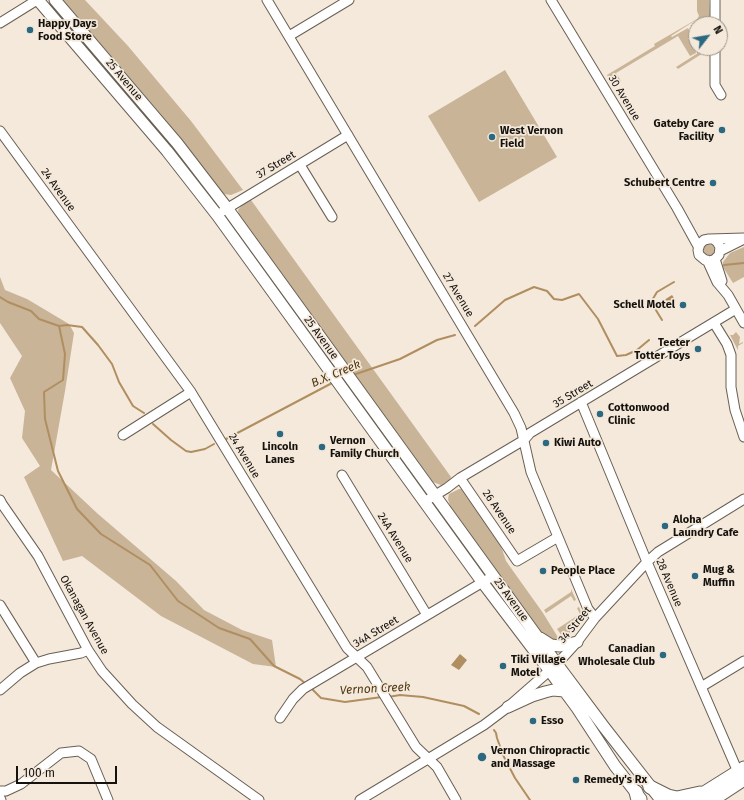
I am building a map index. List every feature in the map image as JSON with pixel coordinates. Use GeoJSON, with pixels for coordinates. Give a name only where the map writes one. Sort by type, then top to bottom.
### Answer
{"type":"FeatureCollection","features":[{"type":"Feature","properties":{"kind":"highway"},"geometry":{"type":"LineString","coordinates":[[693,800],[709,796],[742,773]]}},
{"type":"Feature","properties":{"kind":"highway"},"geometry":{"type":"LineString","coordinates":[[650,787],[668,796],[677,798],[709,796]]}},
{"type":"Feature","properties":{"kind":"main road","name":"25 Avenue"},"geometry":{"type":"LineString","coordinates":[[37,0],[167,151],[217,215],[483,583],[661,800]]}},
{"type":"Feature","properties":{"kind":"main road","name":"25 Avenue"},"geometry":{"type":"LineString","coordinates":[[55,0],[177,143],[227,208],[536,635],[564,691],[638,797]]}},
{"type":"Feature","properties":{"kind":"main road"},"geometry":{"type":"LineString","coordinates":[[536,635],[551,645],[560,646],[577,642]]}},
{"type":"Feature","properties":{"kind":"main road"},"geometry":{"type":"LineString","coordinates":[[508,707],[539,694],[553,690],[564,691]]}},
{"type":"Feature","properties":{"kind":"street"},"geometry":{"type":"LineString","coordinates":[[0,23],[37,0]]}},
{"type":"Feature","properties":{"kind":"street","name":"27 Avenue"},"geometry":{"type":"LineString","coordinates":[[267,0],[514,413],[521,428],[531,472],[588,609],[595,618]]}},
{"type":"Feature","properties":{"kind":"street"},"geometry":{"type":"LineString","coordinates":[[289,36],[349,0]]}},
{"type":"Feature","properties":{"kind":"street"},"geometry":{"type":"LineString","coordinates":[[714,16],[715,0]]}},
{"type":"Feature","properties":{"kind":"street","name":"30 Avenue"},"geometry":{"type":"LineString","coordinates":[[555,1],[677,208],[705,242]]}},
{"type":"Feature","properties":{"kind":"street"},"geometry":{"type":"LineString","coordinates":[[715,56],[715,84],[721,95]]}},
{"type":"Feature","properties":{"kind":"street","name":"24 Avenue"},"geometry":{"type":"LineString","coordinates":[[0,131],[191,392],[347,648],[367,667],[416,747],[437,767],[456,800]]}},
{"type":"Feature","properties":{"kind":"street","name":"37 Street"},"geometry":{"type":"LineString","coordinates":[[217,215],[348,135]]}},
{"type":"Feature","properties":{"kind":"street"},"geometry":{"type":"LineString","coordinates":[[300,165],[332,217]]}},
{"type":"Feature","properties":{"kind":"street"},"geometry":{"type":"LineString","coordinates":[[705,242],[744,238]]}},
{"type":"Feature","properties":{"kind":"street"},"geometry":{"type":"LineString","coordinates":[[705,242],[699,255],[702,258],[714,257],[744,238]]}},
{"type":"Feature","properties":{"kind":"street"},"geometry":{"type":"LineString","coordinates":[[705,242],[717,242],[714,257],[717,282],[728,295],[744,322]]}},
{"type":"Feature","properties":{"kind":"street","name":"35 Street"},"geometry":{"type":"LineString","coordinates":[[424,502],[460,478],[524,440],[530,434],[581,402],[736,309]]}},
{"type":"Feature","properties":{"kind":"street"},"geometry":{"type":"LineString","coordinates":[[714,323],[727,344],[731,355],[731,387],[735,410],[744,437]]}},
{"type":"Feature","properties":{"kind":"street"},"geometry":{"type":"LineString","coordinates":[[122,434],[191,392]]}},
{"type":"Feature","properties":{"kind":"street","name":"28 Avenue"},"geometry":{"type":"LineString","coordinates":[[581,402],[647,562],[701,687],[742,773]]}},
{"type":"Feature","properties":{"kind":"street","name":"24A Avenue"},"geometry":{"type":"LineString","coordinates":[[342,475],[427,615]]}},
{"type":"Feature","properties":{"kind":"street","name":"26 Avenue"},"geometry":{"type":"LineString","coordinates":[[460,478],[517,561],[558,537]]}},
{"type":"Feature","properties":{"kind":"street","name":"34 Street"},"geometry":{"type":"LineString","coordinates":[[360,800],[429,760],[492,720],[553,667],[577,642],[595,618],[647,562],[665,547],[744,499]]}},
{"type":"Feature","properties":{"kind":"street","name":"Okanagan Avenue"},"geometry":{"type":"LineString","coordinates":[[0,500],[38,556],[88,650],[102,671],[132,704],[153,724],[259,800]]}},
{"type":"Feature","properties":{"kind":"street","name":"34A Street"},"geometry":{"type":"LineString","coordinates":[[280,718],[293,699],[303,690],[493,576]]}},
{"type":"Feature","properties":{"kind":"street"},"geometry":{"type":"LineString","coordinates":[[0,605],[36,663]]}},
{"type":"Feature","properties":{"kind":"street"},"geometry":{"type":"LineString","coordinates":[[0,690],[20,672],[36,663],[81,653],[88,650]]}},
{"type":"Feature","properties":{"kind":"street"},"geometry":{"type":"LineString","coordinates":[[701,687],[744,661]]}},
{"type":"Feature","properties":{"kind":"street"},"geometry":{"type":"LineString","coordinates":[[0,791],[6,791],[21,784],[61,753],[79,751],[90,759],[108,800]]}},
{"type":"Feature","properties":{"kind":"shaded area"},"geometry":{"type":"Polygon","coordinates":[[[63,0],[85,0],[128,46],[191,121],[243,190],[231,195],[223,194],[165,119],[63,0]]]}},
{"type":"Feature","properties":{"kind":"shaded area"},"geometry":{"type":"Polygon","coordinates":[[[697,0],[709,0],[710,16],[699,16],[697,11],[697,0]]]}},
{"type":"Feature","properties":{"kind":"shaded area"},"geometry":{"type":"Polygon","coordinates":[[[688,24],[671,36],[672,37],[688,28],[688,53],[678,36],[616,73],[621,81],[613,85],[607,75],[655,46],[654,44],[688,24]]]}},
{"type":"Feature","properties":{"kind":"shaded area"},"geometry":{"type":"Polygon","coordinates":[[[693,56],[699,56],[678,69],[676,67],[693,56]]]}},
{"type":"Feature","properties":{"kind":"shaded area","name":"West Vernon Field"},"geometry":{"type":"Polygon","coordinates":[[[505,70],[557,157],[479,202],[428,116],[505,70]]]}},
{"type":"Feature","properties":{"kind":"shaded area"},"geometry":{"type":"Polygon","coordinates":[[[251,200],[451,477],[450,480],[441,485],[433,482],[239,216],[238,210],[243,204],[251,200]]]}},
{"type":"Feature","properties":{"kind":"shaded area"},"geometry":{"type":"Polygon","coordinates":[[[707,245],[711,245],[713,246],[713,254],[707,255],[704,252],[704,248],[707,245]]]}},
{"type":"Feature","properties":{"kind":"shaded area"},"geometry":{"type":"Polygon","coordinates":[[[744,247],[744,277],[733,283],[723,267],[723,262],[730,253],[744,247]]]}},
{"type":"Feature","properties":{"kind":"shaded area"},"geometry":{"type":"Polygon","coordinates":[[[0,277],[5,290],[27,299],[69,324],[74,333],[51,470],[98,514],[176,581],[204,610],[242,630],[272,640],[276,667],[253,664],[161,616],[82,556],[63,561],[24,477],[40,466],[22,438],[25,411],[10,378],[22,356],[0,323],[0,277]]]}},
{"type":"Feature","properties":{"kind":"shaded area"},"geometry":{"type":"Polygon","coordinates":[[[672,295],[676,301],[665,308],[661,302],[672,295]]]}},
{"type":"Feature","properties":{"kind":"shaded area"},"geometry":{"type":"Polygon","coordinates":[[[736,332],[740,337],[739,344],[743,342],[738,346],[738,350],[730,335],[733,335],[736,332]]]}},
{"type":"Feature","properties":{"kind":"shaded area"},"geometry":{"type":"Polygon","coordinates":[[[459,489],[464,491],[486,523],[501,546],[506,561],[543,613],[559,639],[549,639],[540,631],[450,506],[448,499],[449,494],[459,489]]]}},
{"type":"Feature","properties":{"kind":"shaded area"},"geometry":{"type":"Polygon","coordinates":[[[571,589],[576,600],[574,601],[571,596],[546,613],[544,610],[571,592],[571,589]]]}},
{"type":"Feature","properties":{"kind":"shaded area"},"geometry":{"type":"Polygon","coordinates":[[[579,607],[582,614],[581,620],[570,633],[565,637],[562,636],[557,629],[580,614],[577,608],[579,607]]]}},
{"type":"Feature","properties":{"kind":"shaded area"},"geometry":{"type":"Polygon","coordinates":[[[460,654],[467,660],[459,670],[451,665],[460,654]]]}},
{"type":"Feature","properties":{"kind":"waterway","name":"B.X. Creek"},"geometry":{"type":"LineString","coordinates":[[724,265],[744,263]]}},
{"type":"Feature","properties":{"kind":"waterway","name":"B.X. Creek"},"geometry":{"type":"LineString","coordinates":[[662,320],[651,302],[657,292],[674,282]]}},
{"type":"Feature","properties":{"kind":"waterway","name":"B.X. Creek"},"geometry":{"type":"LineString","coordinates":[[475,326],[505,300],[534,287],[547,291],[554,299],[562,300],[579,294],[598,319],[617,356],[626,355],[637,350],[649,340]]}},
{"type":"Feature","properties":{"kind":"waterway","name":"Vernon Creek"},"geometry":{"type":"LineString","coordinates":[[0,297],[8,302],[31,311],[39,319],[59,326]]}},
{"type":"Feature","properties":{"kind":"waterway","name":"B.X. Creek"},"geometry":{"type":"LineString","coordinates":[[59,326],[67,325],[82,327],[112,364],[119,382],[133,406],[144,413]]}},
{"type":"Feature","properties":{"kind":"waterway","name":"Vernon Creek"},"geometry":{"type":"LineString","coordinates":[[59,326],[65,354],[63,380],[44,392],[45,419],[58,471],[77,509],[101,534],[150,565],[178,601],[219,628],[250,639],[274,666],[300,679],[306,684]]}},
{"type":"Feature","properties":{"kind":"waterway","name":"B.X. Creek"},"geometry":{"type":"LineString","coordinates":[[353,375],[400,359],[437,340],[455,335]]}},
{"type":"Feature","properties":{"kind":"waterway","name":"B.X. Creek"},"geometry":{"type":"LineString","coordinates":[[226,439],[334,382]]}},
{"type":"Feature","properties":{"kind":"waterway","name":"B.X. Creek"},"geometry":{"type":"LineString","coordinates":[[153,424],[186,451],[191,452],[205,449],[214,444]]}},
{"type":"Feature","properties":{"kind":"waterway","name":"Vernon Creek"},"geometry":{"type":"LineString","coordinates":[[311,688],[321,698],[345,702],[382,697]]}},
{"type":"Feature","properties":{"kind":"waterway","name":"Vernon Creek"},"geometry":{"type":"LineString","coordinates":[[388,697],[400,695],[423,697],[464,706],[479,714]]}},
{"type":"Feature","properties":{"kind":"waterway","name":"Vernon Creek"},"geometry":{"type":"LineString","coordinates":[[494,730],[503,755],[515,778],[530,800]]}},
{"type":"Feature","properties":{"kind":"place","name":"Happy Days Food Store"},"geometry":{"type":"Point","coordinates":[30,30]}},
{"type":"Feature","properties":{"kind":"place","name":"Gateby Care Facility"},"geometry":{"type":"Point","coordinates":[722,130]}},
{"type":"Feature","properties":{"kind":"place","name":"West Vernon Field"},"geometry":{"type":"Point","coordinates":[492,137]}},
{"type":"Feature","properties":{"kind":"place","name":"Schubert Centre"},"geometry":{"type":"Point","coordinates":[713,183]}},
{"type":"Feature","properties":{"kind":"place","name":"Schell Motel"},"geometry":{"type":"Point","coordinates":[683,305]}},
{"type":"Feature","properties":{"kind":"place","name":"Teeter Totter Toys"},"geometry":{"type":"Point","coordinates":[698,349]}},
{"type":"Feature","properties":{"kind":"place","name":"Cottonwood Clinic"},"geometry":{"type":"Point","coordinates":[600,414]}},
{"type":"Feature","properties":{"kind":"place","name":"Lincoln Lanes"},"geometry":{"type":"Point","coordinates":[280,434]}},
{"type":"Feature","properties":{"kind":"place","name":"Kiwi Auto"},"geometry":{"type":"Point","coordinates":[546,443]}},
{"type":"Feature","properties":{"kind":"place","name":"Vernon Family Church"},"geometry":{"type":"Point","coordinates":[322,447]}},
{"type":"Feature","properties":{"kind":"place","name":"Aloha Laundry Cafe"},"geometry":{"type":"Point","coordinates":[665,526]}},
{"type":"Feature","properties":{"kind":"place","name":"People Place"},"geometry":{"type":"Point","coordinates":[543,571]}},
{"type":"Feature","properties":{"kind":"place","name":"Mug & Muffin"},"geometry":{"type":"Point","coordinates":[695,576]}},
{"type":"Feature","properties":{"kind":"place","name":"Canadian Wholesale Club"},"geometry":{"type":"Point","coordinates":[663,655]}},
{"type":"Feature","properties":{"kind":"place","name":"Tiki Village Motel"},"geometry":{"type":"Point","coordinates":[503,666]}},
{"type":"Feature","properties":{"kind":"place","name":"Esso"},"geometry":{"type":"Point","coordinates":[533,721]}},
{"type":"Feature","properties":{"kind":"place","name":"Vernon Chiropractic and Massage"},"geometry":{"type":"Point","coordinates":[482,757]}},
{"type":"Feature","properties":{"kind":"place","name":"Remedy's Rx"},"geometry":{"type":"Point","coordinates":[576,780]}}]}
